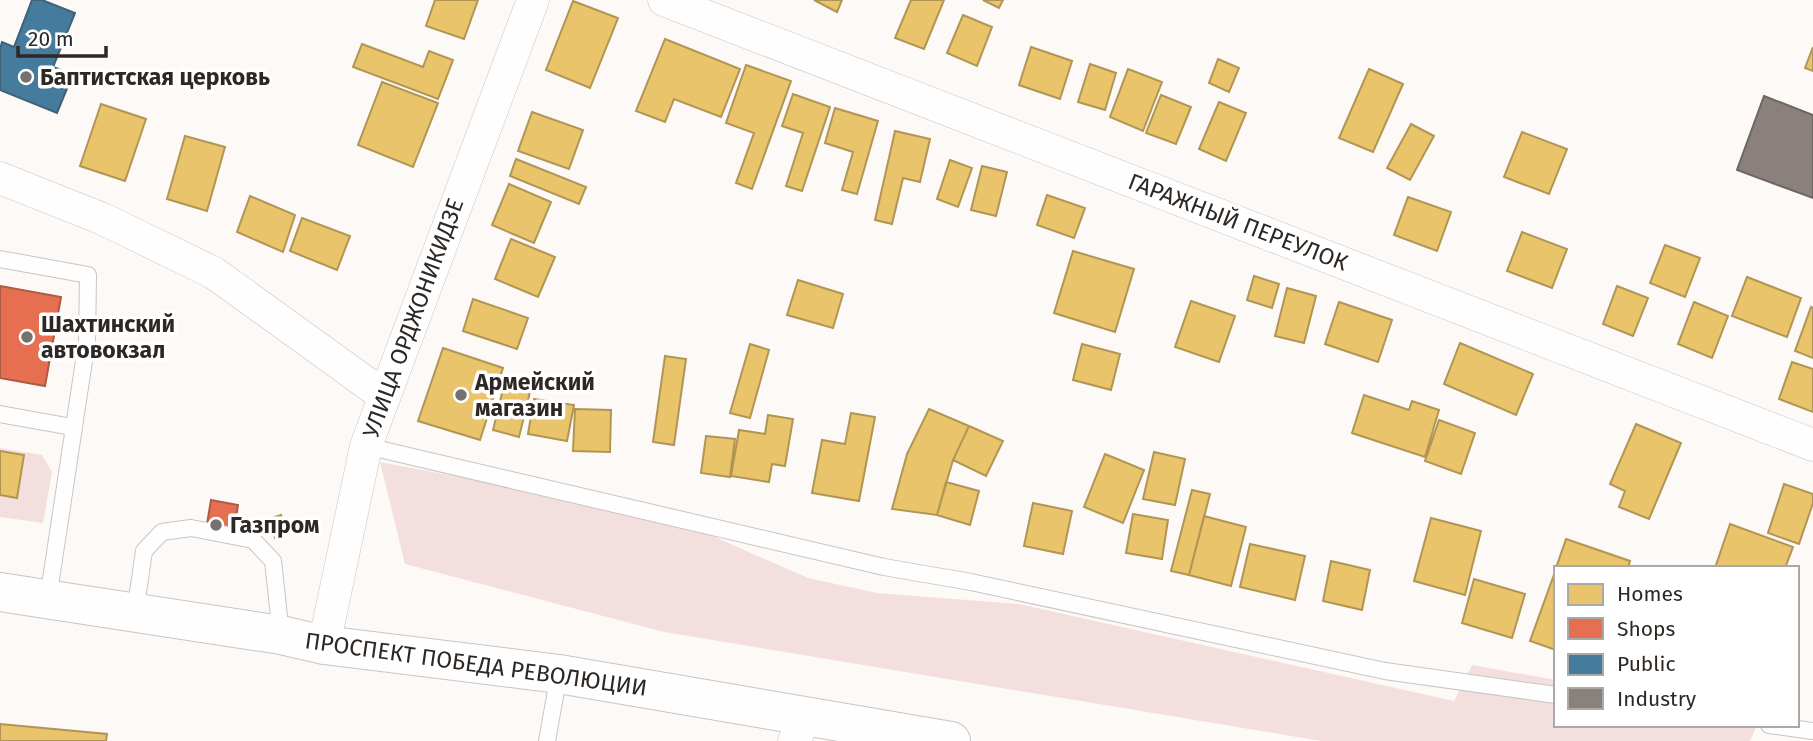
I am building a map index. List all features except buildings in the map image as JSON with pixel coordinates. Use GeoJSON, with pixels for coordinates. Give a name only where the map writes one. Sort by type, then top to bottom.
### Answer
{"type":"FeatureCollection","features":[{"type":"Feature","properties":{"kind":"main road","name":"ПРОСПЕКТ ПОБЕДА РЕВОЛЮЦИИ"},"geometry":{"type":"LineString","coordinates":[[0,592],[281,635],[324,645],[559,674],[800,728],[951,741]]}},
{"type":"Feature","properties":{"kind":"street","name":"УЛИЦА ОРДЖОНИКИДЗЕ"},"geometry":{"type":"LineString","coordinates":[[324,645],[366,446],[533,0]]}},
{"type":"Feature","properties":{"kind":"street","name":"ГАРАЖНЫЙ ПЕРЕУЛОК"},"geometry":{"type":"LineString","coordinates":[[664,0],[1813,445]]}},
{"type":"Feature","properties":{"kind":"street"},"geometry":{"type":"LineString","coordinates":[[0,178],[103,219],[214,273],[383,395]]}},
{"type":"Feature","properties":{"kind":"lane"},"geometry":{"type":"LineString","coordinates":[[0,259],[88,275],[88,341],[72,427],[48,599]]}},
{"type":"Feature","properties":{"kind":"lane"},"geometry":{"type":"LineString","coordinates":[[0,414],[72,427]]}},
{"type":"Feature","properties":{"kind":"lane"},"geometry":{"type":"LineString","coordinates":[[366,446],[884,567],[971,582],[1385,671],[1554,695]]}},
{"type":"Feature","properties":{"kind":"lane"},"geometry":{"type":"LineString","coordinates":[[135,614],[144,551],[162,532],[191,528],[253,540],[272,561],[281,635]]}},
{"type":"Feature","properties":{"kind":"lane"},"geometry":{"type":"LineString","coordinates":[[547,741],[559,674]]}},
{"type":"Feature","properties":{"kind":"lane"},"geometry":{"type":"LineString","coordinates":[[1782,727],[1813,732]]}},
{"type":"Feature","properties":{"kind":"shaded area"},"geometry":{"type":"Polygon","coordinates":[[[0,448],[42,455],[52,472],[43,523],[0,517],[0,448]]]}},
{"type":"Feature","properties":{"kind":"shaded area"},"geometry":{"type":"Polygon","coordinates":[[[380,462],[667,516],[808,578],[877,593],[1019,604],[1454,701],[1472,665],[1554,680],[1554,727],[1756,727],[1750,741],[1322,741],[664,632],[405,564],[380,462]]]}},
{"type":"Feature","properties":{"kind":"place","name":"Баптистская церковь"},"geometry":{"type":"Point","coordinates":[26,77]}},
{"type":"Feature","properties":{"kind":"place","name":"Шахтинский автовокзал"},"geometry":{"type":"Point","coordinates":[27,337]}},
{"type":"Feature","properties":{"kind":"place","name":"Армейский магазин"},"geometry":{"type":"Point","coordinates":[461,395]}},
{"type":"Feature","properties":{"kind":"place","name":"Газпром"},"geometry":{"type":"Point","coordinates":[216,525]}}]}
